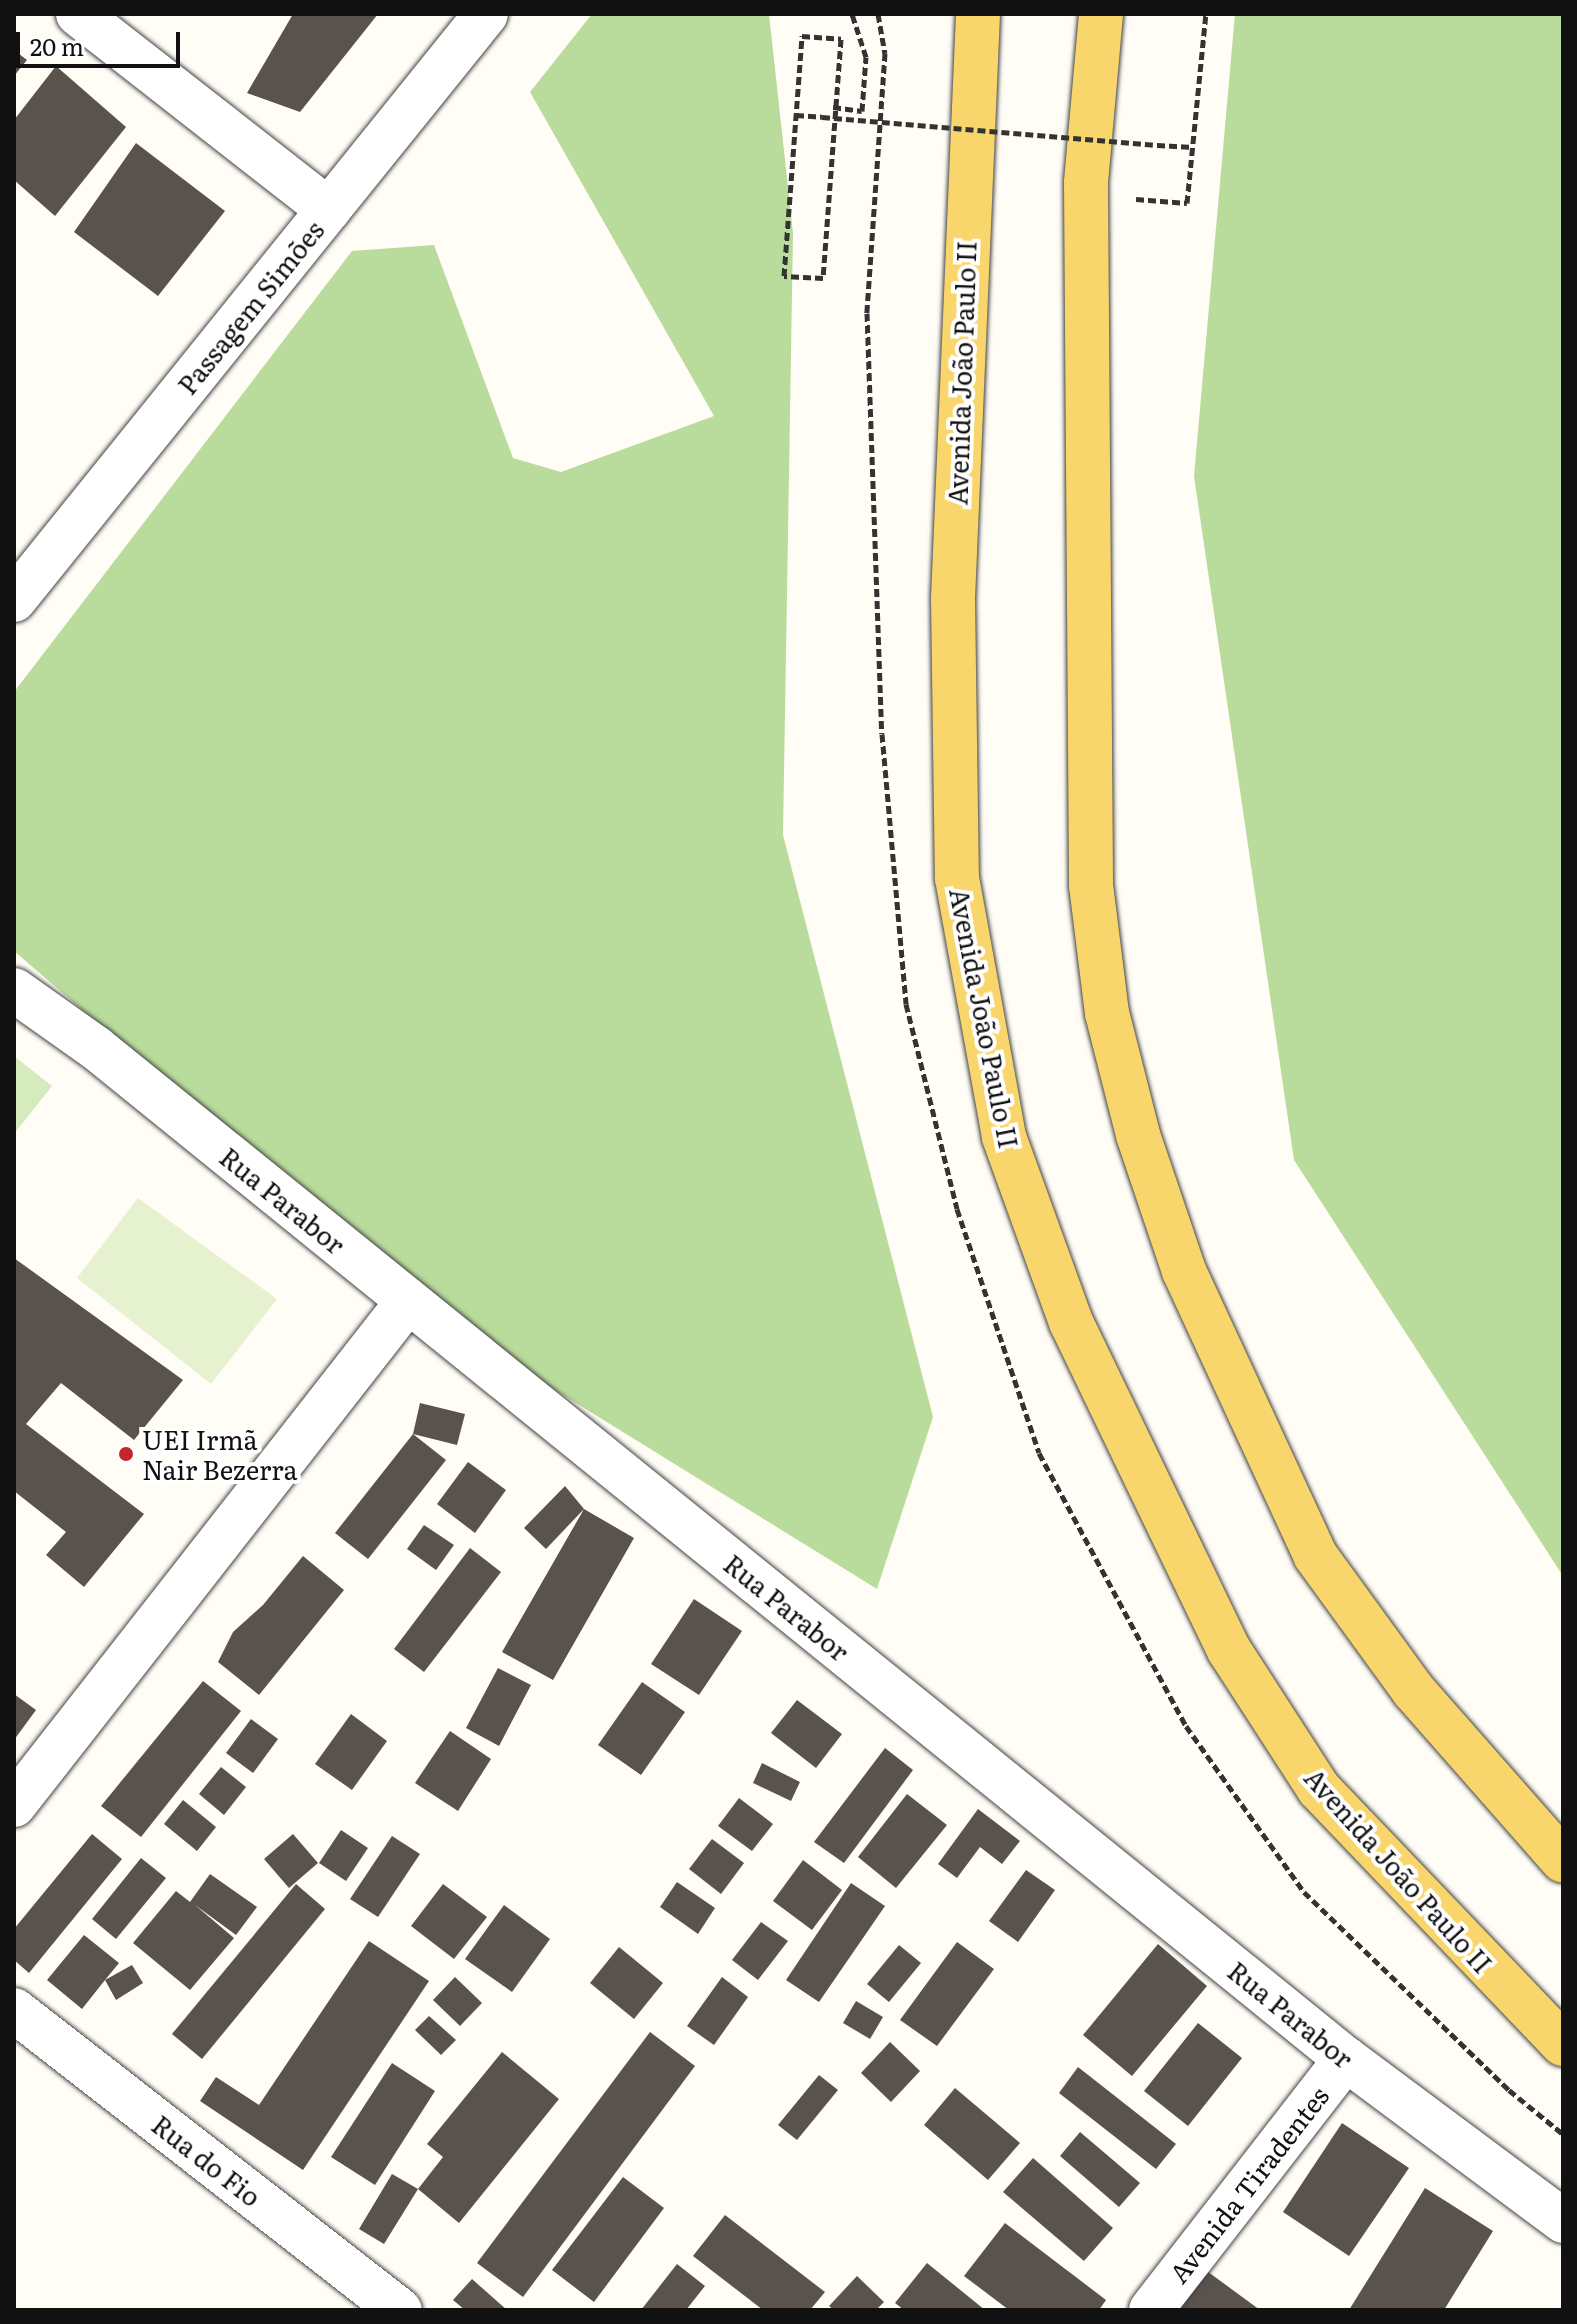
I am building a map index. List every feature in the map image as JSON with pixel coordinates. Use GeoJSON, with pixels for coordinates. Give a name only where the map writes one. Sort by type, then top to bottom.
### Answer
{"type":"FeatureCollection","features":[{"type":"Feature","properties":{"kind":"main road","name":"Avenida João Paulo II"},"geometry":{"type":"LineString","coordinates":[[978,14],[953,599],[957,878],[1004,1137],[1071,1322],[1229,1650],[1319,1789],[1563,2044]]}},
{"type":"Feature","properties":{"kind":"main road"},"geometry":{"type":"LineString","coordinates":[[1101,14],[1086,183],[1091,885],[1107,1013],[1126,1089],[1184,1271],[1315,1555],[1413,1690],[1563,1861]]}},
{"type":"Feature","properties":{"kind":"street"},"geometry":{"type":"LineString","coordinates":[[78,14],[329,210]]}},
{"type":"Feature","properties":{"kind":"street","name":"Passagem Simões"},"geometry":{"type":"LineString","coordinates":[[14,600],[486,14]]}},
{"type":"Feature","properties":{"kind":"street","name":"Rua Parabor"},"geometry":{"type":"LineString","coordinates":[[14,990],[96,1048],[1346,2059],[1563,2221]]}},
{"type":"Feature","properties":{"kind":"street"},"geometry":{"type":"LineString","coordinates":[[14,1805],[408,1301]]}},
{"type":"Feature","properties":{"kind":"street","name":"Rua do Fio"},"geometry":{"type":"LineString","coordinates":[[14,2010],[400,2310]]}},
{"type":"Feature","properties":{"kind":"street","name":"Avenida Tiradentes"},"geometry":{"type":"LineString","coordinates":[[1151,2310],[1346,2059]]}},
{"type":"Feature","properties":{"kind":"path"},"geometry":{"type":"LineString","coordinates":[[833,107],[862,111],[866,57],[852,14]]}},
{"type":"Feature","properties":{"kind":"path"},"geometry":{"type":"LineString","coordinates":[[1137,184],[1135,198],[1187,203],[1206,14]]}},
{"type":"Feature","properties":{"kind":"path"},"geometry":{"type":"LineString","coordinates":[[802,36],[841,39],[833,107],[823,278],[784,276],[802,36]]}},
{"type":"Feature","properties":{"kind":"path"},"geometry":{"type":"LineString","coordinates":[[796,115],[1193,147]]}},
{"type":"Feature","properties":{"kind":"green space"},"geometry":{"type":"Polygon","coordinates":[[[592,14],[769,14],[793,233],[783,835],[933,1417],[877,1589],[445,1322],[14,951],[14,692],[352,251],[434,245],[513,458],[561,472],[714,416],[530,92],[592,14]]]}},
{"type":"Feature","properties":{"kind":"green space"},"geometry":{"type":"Polygon","coordinates":[[[1235,14],[1563,14],[1563,1576],[1294,1160],[1194,476],[1235,14]]]}},
{"type":"Feature","properties":{"kind":"green space"},"geometry":{"type":"Polygon","coordinates":[[[14,1056],[52,1086],[14,1134],[14,1056]]]}},
{"type":"Feature","properties":{"kind":"green space"},"geometry":{"type":"Polygon","coordinates":[[[138,1198],[277,1299],[211,1384],[77,1278],[138,1198]]]}},
{"type":"Feature","properties":{"kind":"building"},"geometry":{"type":"Polygon","coordinates":[[[293,14],[378,14],[300,112],[247,93],[293,14]]]}},
{"type":"Feature","properties":{"kind":"building"},"geometry":{"type":"Polygon","coordinates":[[[14,50],[27,60],[14,76],[14,50]]]}},
{"type":"Feature","properties":{"kind":"building"},"geometry":{"type":"Polygon","coordinates":[[[56,66],[126,127],[55,216],[14,180],[14,120],[56,66]]]}},
{"type":"Feature","properties":{"kind":"building"},"geometry":{"type":"Polygon","coordinates":[[[136,143],[225,211],[158,296],[74,232],[136,143]]]}},
{"type":"Feature","properties":{"kind":"building","name":"UEI Irmã Nair Bezerra"},"geometry":{"type":"Polygon","coordinates":[[[14,1258],[183,1380],[134,1440],[61,1383],[26,1424],[144,1514],[84,1587],[46,1555],[66,1532],[14,1491],[14,1258]]]}},
{"type":"Feature","properties":{"kind":"building"},"geometry":{"type":"Polygon","coordinates":[[[420,1403],[465,1414],[457,1445],[413,1434],[420,1403]]]}},
{"type":"Feature","properties":{"kind":"building"},"geometry":{"type":"Polygon","coordinates":[[[413,1434],[446,1460],[368,1559],[335,1533],[413,1434]]]}},
{"type":"Feature","properties":{"kind":"building"},"geometry":{"type":"Polygon","coordinates":[[[468,1462],[506,1490],[475,1533],[437,1504],[468,1462]]]}},
{"type":"Feature","properties":{"kind":"building"},"geometry":{"type":"Polygon","coordinates":[[[565,1486],[584,1509],[546,1549],[524,1528],[565,1486]]]}},
{"type":"Feature","properties":{"kind":"building"},"geometry":{"type":"Polygon","coordinates":[[[584,1509],[634,1538],[553,1680],[502,1652],[584,1509]]]}},
{"type":"Feature","properties":{"kind":"building"},"geometry":{"type":"Polygon","coordinates":[[[424,1525],[454,1545],[436,1570],[407,1549],[424,1525]]]}},
{"type":"Feature","properties":{"kind":"building"},"geometry":{"type":"Polygon","coordinates":[[[470,1548],[501,1572],[424,1672],[394,1649],[470,1548]]]}},
{"type":"Feature","properties":{"kind":"building"},"geometry":{"type":"Polygon","coordinates":[[[303,1556],[344,1590],[259,1695],[218,1662],[233,1632],[263,1605],[303,1556]]]}},
{"type":"Feature","properties":{"kind":"building"},"geometry":{"type":"Polygon","coordinates":[[[694,1599],[742,1631],[699,1695],[651,1664],[694,1599]]]}},
{"type":"Feature","properties":{"kind":"building"},"geometry":{"type":"Polygon","coordinates":[[[498,1668],[531,1685],[499,1746],[466,1728],[498,1668]]]}},
{"type":"Feature","properties":{"kind":"building"},"geometry":{"type":"Polygon","coordinates":[[[203,1681],[241,1711],[141,1837],[101,1806],[203,1681]]]}},
{"type":"Feature","properties":{"kind":"building"},"geometry":{"type":"Polygon","coordinates":[[[642,1682],[685,1712],[641,1775],[598,1745],[642,1682]]]}},
{"type":"Feature","properties":{"kind":"building"},"geometry":{"type":"Polygon","coordinates":[[[14,1694],[36,1710],[14,1740],[14,1694]]]}},
{"type":"Feature","properties":{"kind":"building"},"geometry":{"type":"Polygon","coordinates":[[[797,1700],[842,1734],[816,1768],[771,1733],[797,1700]]]}},
{"type":"Feature","properties":{"kind":"building"},"geometry":{"type":"Polygon","coordinates":[[[351,1714],[387,1741],[352,1790],[315,1764],[351,1714]]]}},
{"type":"Feature","properties":{"kind":"building"},"geometry":{"type":"Polygon","coordinates":[[[251,1719],[278,1739],[253,1773],[226,1753],[251,1719]]]}},
{"type":"Feature","properties":{"kind":"building"},"geometry":{"type":"Polygon","coordinates":[[[450,1731],[491,1759],[458,1811],[415,1783],[450,1731]]]}},
{"type":"Feature","properties":{"kind":"building"},"geometry":{"type":"Polygon","coordinates":[[[885,1748],[913,1770],[844,1863],[814,1842],[885,1748]]]}},
{"type":"Feature","properties":{"kind":"building"},"geometry":{"type":"Polygon","coordinates":[[[762,1763],[800,1782],[791,1801],[753,1783],[762,1763]]]}},
{"type":"Feature","properties":{"kind":"building"},"geometry":{"type":"Polygon","coordinates":[[[221,1767],[246,1787],[224,1815],[199,1794],[221,1767]]]}},
{"type":"Feature","properties":{"kind":"building"},"geometry":{"type":"Polygon","coordinates":[[[907,1794],[947,1825],[896,1888],[858,1857],[907,1794]]]}},
{"type":"Feature","properties":{"kind":"building"},"geometry":{"type":"Polygon","coordinates":[[[739,1798],[773,1824],[752,1851],[718,1826],[739,1798]]]}},
{"type":"Feature","properties":{"kind":"building"},"geometry":{"type":"Polygon","coordinates":[[[183,1800],[216,1827],[197,1851],[164,1824],[183,1800]]]}},
{"type":"Feature","properties":{"kind":"building"},"geometry":{"type":"Polygon","coordinates":[[[978,1809],[1020,1841],[1002,1864],[980,1847],[957,1878],[938,1864],[978,1809]]]}},
{"type":"Feature","properties":{"kind":"building"},"geometry":{"type":"Polygon","coordinates":[[[341,1830],[368,1848],[346,1881],[319,1863],[341,1830]]]}},
{"type":"Feature","properties":{"kind":"building"},"geometry":{"type":"Polygon","coordinates":[[[92,1834],[122,1859],[29,1973],[14,1960],[14,1929],[92,1834]]]}},
{"type":"Feature","properties":{"kind":"building"},"geometry":{"type":"Polygon","coordinates":[[[293,1834],[318,1863],[289,1888],[264,1859],[293,1834]]]}},
{"type":"Feature","properties":{"kind":"building"},"geometry":{"type":"Polygon","coordinates":[[[392,1836],[420,1854],[378,1917],[350,1899],[392,1836]]]}},
{"type":"Feature","properties":{"kind":"building"},"geometry":{"type":"Polygon","coordinates":[[[712,1839],[744,1863],[721,1894],[689,1869],[712,1839]]]}},
{"type":"Feature","properties":{"kind":"building"},"geometry":{"type":"Polygon","coordinates":[[[141,1858],[166,1878],[116,1939],[92,1919],[141,1858]]]}},
{"type":"Feature","properties":{"kind":"building"},"geometry":{"type":"Polygon","coordinates":[[[803,1860],[842,1890],[812,1930],[773,1901],[803,1860]]]}},
{"type":"Feature","properties":{"kind":"building"},"geometry":{"type":"Polygon","coordinates":[[[1026,1870],[1055,1890],[1018,1942],[989,1921],[1026,1870]]]}},
{"type":"Feature","properties":{"kind":"building"},"geometry":{"type":"Polygon","coordinates":[[[210,1874],[257,1907],[236,1935],[195,1905],[234,1938],[190,1990],[133,1943],[176,1891],[190,1902],[210,1874]]]}},
{"type":"Feature","properties":{"kind":"building"},"geometry":{"type":"Polygon","coordinates":[[[677,1882],[715,1908],[698,1934],[660,1907],[677,1882]]]}},
{"type":"Feature","properties":{"kind":"building"},"geometry":{"type":"Polygon","coordinates":[[[851,1883],[885,1906],[819,2002],[786,1980],[851,1883]]]}},
{"type":"Feature","properties":{"kind":"building"},"geometry":{"type":"Polygon","coordinates":[[[296,1884],[325,1909],[202,2059],[172,2034],[296,1884]]]}},
{"type":"Feature","properties":{"kind":"building"},"geometry":{"type":"Polygon","coordinates":[[[443,1884],[487,1917],[454,1959],[411,1926],[443,1884]]]}},
{"type":"Feature","properties":{"kind":"building"},"geometry":{"type":"Polygon","coordinates":[[[504,1905],[550,1939],[512,1992],[465,1959],[504,1905]]]}},
{"type":"Feature","properties":{"kind":"building"},"geometry":{"type":"Polygon","coordinates":[[[761,1922],[788,1941],[758,1980],[732,1960],[761,1922]]]}},
{"type":"Feature","properties":{"kind":"building"},"geometry":{"type":"Polygon","coordinates":[[[84,1935],[119,1963],[82,2009],[47,1980],[84,1935]]]}},
{"type":"Feature","properties":{"kind":"building"},"geometry":{"type":"Polygon","coordinates":[[[369,1941],[429,1981],[303,2170],[200,2101],[216,2077],[259,2105],[369,1941]]]}},
{"type":"Feature","properties":{"kind":"building"},"geometry":{"type":"Polygon","coordinates":[[[957,1942],[994,1969],[937,2046],[900,2020],[957,1942]]]}},
{"type":"Feature","properties":{"kind":"building"},"geometry":{"type":"Polygon","coordinates":[[[1158,1944],[1207,1986],[1132,2076],[1083,2035],[1158,1944]]]}},
{"type":"Feature","properties":{"kind":"building"},"geometry":{"type":"Polygon","coordinates":[[[899,1945],[921,1963],[889,2002],[867,1984],[899,1945]]]}},
{"type":"Feature","properties":{"kind":"building"},"geometry":{"type":"Polygon","coordinates":[[[619,1947],[663,1983],[634,2019],[590,1983],[619,1947]]]}},
{"type":"Feature","properties":{"kind":"building"},"geometry":{"type":"Polygon","coordinates":[[[132,1965],[143,1983],[116,2000],[105,1980],[132,1965]]]}},
{"type":"Feature","properties":{"kind":"building"},"geometry":{"type":"Polygon","coordinates":[[[455,1977],[482,2003],[460,2026],[433,2000],[455,1977]]]}},
{"type":"Feature","properties":{"kind":"building"},"geometry":{"type":"Polygon","coordinates":[[[722,1977],[748,1997],[714,2045],[687,2026],[722,1977]]]}},
{"type":"Feature","properties":{"kind":"building"},"geometry":{"type":"Polygon","coordinates":[[[856,2001],[883,2017],[870,2039],[843,2023],[856,2001]]]}},
{"type":"Feature","properties":{"kind":"building"},"geometry":{"type":"Polygon","coordinates":[[[429,2016],[456,2040],[441,2055],[415,2030],[429,2016]]]}},
{"type":"Feature","properties":{"kind":"building"},"geometry":{"type":"Polygon","coordinates":[[[1198,2023],[1242,2058],[1188,2126],[1144,2091],[1198,2023]]]}},
{"type":"Feature","properties":{"kind":"building"},"geometry":{"type":"Polygon","coordinates":[[[650,2032],[695,2066],[523,2297],[477,2263],[650,2032]]]}},
{"type":"Feature","properties":{"kind":"building"},"geometry":{"type":"Polygon","coordinates":[[[890,2042],[920,2071],[891,2102],[861,2073],[890,2042]]]}},
{"type":"Feature","properties":{"kind":"building"},"geometry":{"type":"Polygon","coordinates":[[[502,2052],[559,2099],[459,2223],[418,2189],[443,2157],[427,2144],[502,2052]]]}},
{"type":"Feature","properties":{"kind":"building"},"geometry":{"type":"Polygon","coordinates":[[[392,2063],[435,2091],[375,2185],[331,2157],[392,2063]]]}},
{"type":"Feature","properties":{"kind":"building"},"geometry":{"type":"Polygon","coordinates":[[[1078,2067],[1176,2144],[1156,2169],[1059,2093],[1078,2067]]]}},
{"type":"Feature","properties":{"kind":"building"},"geometry":{"type":"Polygon","coordinates":[[[819,2075],[838,2090],[797,2140],[778,2125],[819,2075]]]}},
{"type":"Feature","properties":{"kind":"building"},"geometry":{"type":"Polygon","coordinates":[[[955,2088],[1020,2143],[988,2180],[924,2125],[955,2088]]]}},
{"type":"Feature","properties":{"kind":"building"},"geometry":{"type":"Polygon","coordinates":[[[1342,2123],[1409,2168],[1349,2256],[1283,2212],[1342,2123]]]}},
{"type":"Feature","properties":{"kind":"building"},"geometry":{"type":"Polygon","coordinates":[[[1080,2132],[1140,2183],[1119,2207],[1060,2156],[1080,2132]]]}},
{"type":"Feature","properties":{"kind":"building"},"geometry":{"type":"Polygon","coordinates":[[[1033,2158],[1113,2228],[1084,2261],[1003,2192],[1033,2158]]]}},
{"type":"Feature","properties":{"kind":"building"},"geometry":{"type":"Polygon","coordinates":[[[392,2174],[418,2189],[384,2244],[359,2229],[392,2174]]]}},
{"type":"Feature","properties":{"kind":"building"},"geometry":{"type":"Polygon","coordinates":[[[623,2177],[664,2208],[594,2302],[552,2270],[623,2177]]]}},
{"type":"Feature","properties":{"kind":"building"},"geometry":{"type":"Polygon","coordinates":[[[1425,2188],[1493,2231],[1444,2310],[1349,2310],[1425,2188]]]}},
{"type":"Feature","properties":{"kind":"building"},"geometry":{"type":"Polygon","coordinates":[[[725,2215],[825,2292],[810,2310],[763,2310],[693,2256],[725,2215]]]}},
{"type":"Feature","properties":{"kind":"building"},"geometry":{"type":"Polygon","coordinates":[[[1005,2223],[1106,2300],[1099,2310],[1009,2310],[964,2276],[1005,2223]]]}},
{"type":"Feature","properties":{"kind":"building"},"geometry":{"type":"Polygon","coordinates":[[[927,2263],[985,2310],[904,2310],[895,2303],[927,2263]]]}},
{"type":"Feature","properties":{"kind":"building"},"geometry":{"type":"Polygon","coordinates":[[[677,2264],[705,2286],[686,2310],[641,2310],[677,2264]]]}},
{"type":"Feature","properties":{"kind":"building"},"geometry":{"type":"Polygon","coordinates":[[[1200,2266],[1260,2310],[1178,2310],[1200,2266]]]}},
{"type":"Feature","properties":{"kind":"building"},"geometry":{"type":"Polygon","coordinates":[[[857,2276],[884,2302],[876,2310],[834,2310],[829,2306],[857,2276]]]}},
{"type":"Feature","properties":{"kind":"building"},"geometry":{"type":"Polygon","coordinates":[[[472,2279],[507,2310],[465,2310],[453,2300],[472,2279]]]}},
{"type":"Feature","properties":{"kind":"place","name":"UEI Irmã Nair Bezerra"},"geometry":{"type":"Point","coordinates":[126,1454]}}]}
